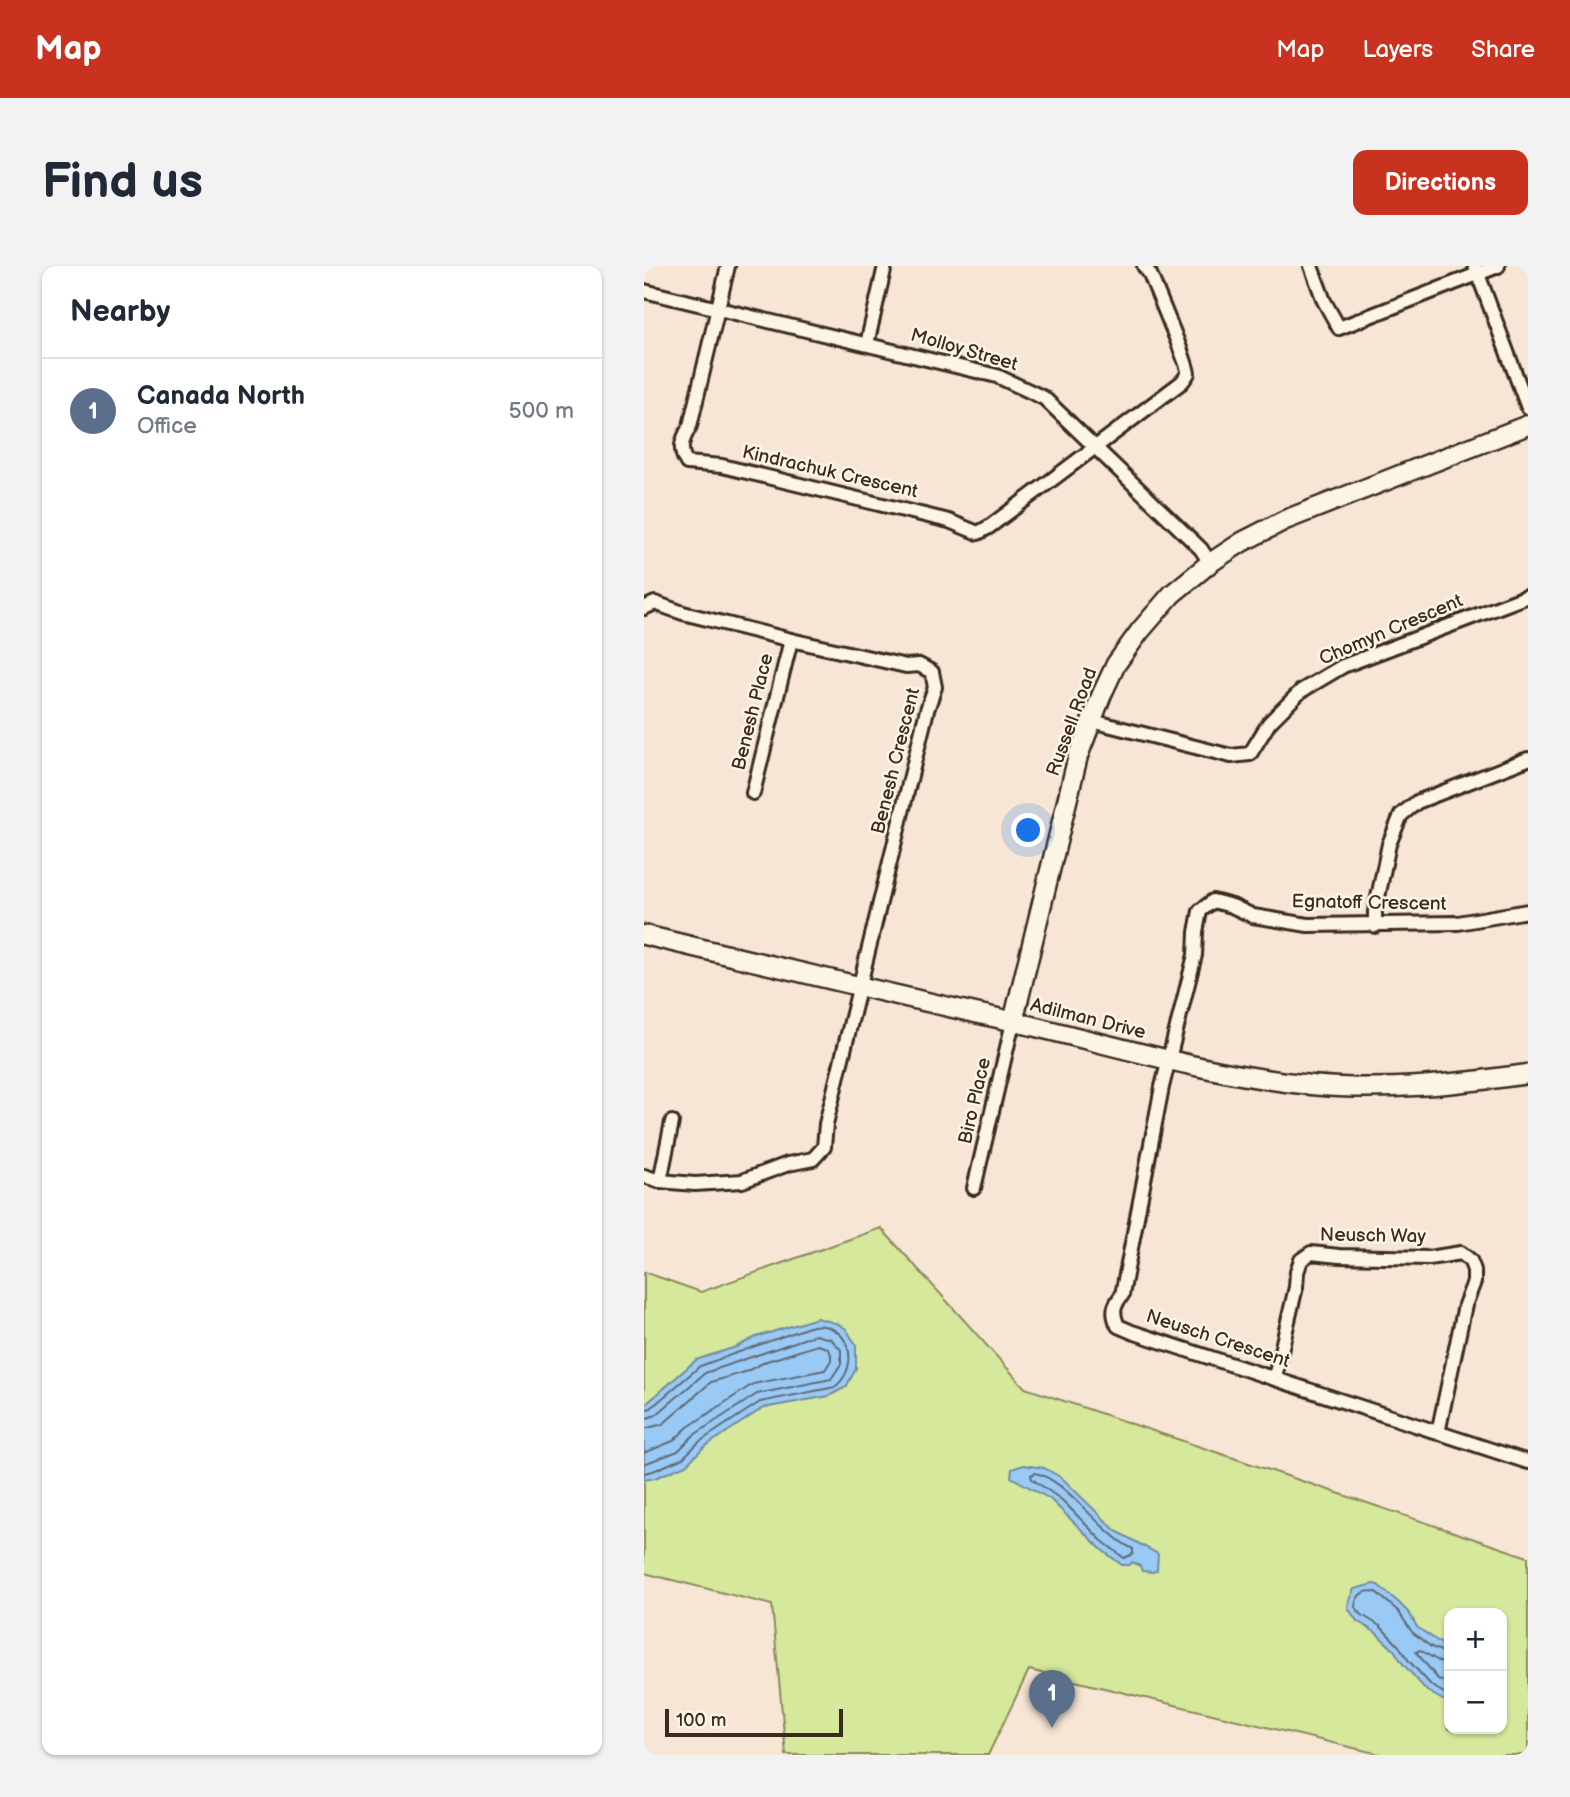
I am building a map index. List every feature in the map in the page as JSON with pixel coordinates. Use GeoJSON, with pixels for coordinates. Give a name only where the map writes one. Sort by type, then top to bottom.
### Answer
{"type":"FeatureCollection","features":[{"type":"Feature","properties":{"kind":"street"},"geometry":{"type":"LineString","coordinates":[[718,308],[728,266]]}},
{"type":"Feature","properties":{"kind":"street"},"geometry":{"type":"LineString","coordinates":[[867,344],[885,266]]}},
{"type":"Feature","properties":{"kind":"street"},"geometry":{"type":"LineString","coordinates":[[1094,447],[1182,382],[1188,373],[1186,359],[1177,344],[1150,274],[1144,266]]}},
{"type":"Feature","properties":{"kind":"street"},"geometry":{"type":"LineString","coordinates":[[1311,266],[1324,301],[1339,328],[1477,271],[1498,266]]}},
{"type":"Feature","properties":{"kind":"street"},"geometry":{"type":"LineString","coordinates":[[1477,271],[1528,408]]}},
{"type":"Feature","properties":{"kind":"street","name":"Molloy Street"},"geometry":{"type":"LineString","coordinates":[[644,291],[997,376],[1022,386],[1044,398],[1201,549],[1210,562]]}},
{"type":"Feature","properties":{"kind":"street","name":"Kindrachuk Crescent"},"geometry":{"type":"LineString","coordinates":[[718,308],[690,426],[681,442],[682,455],[687,463],[722,466],[923,514],[978,533],[1094,447]]}},
{"type":"Feature","properties":{"kind":"street","name":"Russell Road"},"geometry":{"type":"LineString","coordinates":[[1013,1022],[1078,756],[1116,664],[1140,631],[1172,594],[1210,562],[1241,542],[1286,520],[1528,425]]}},
{"type":"Feature","properties":{"kind":"street","name":"Chomyn Crescent"},"geometry":{"type":"LineString","coordinates":[[1092,721],[1231,756],[1250,754],[1269,723],[1301,691],[1343,666],[1528,596]]}},
{"type":"Feature","properties":{"kind":"street","name":"Benesh Crescent"},"geometry":{"type":"LineString","coordinates":[[644,608],[655,603],[683,613],[791,640],[906,666],[919,664],[932,672],[935,687],[826,1124],[824,1147],[813,1159],[788,1164],[741,1181],[695,1184],[660,1181],[644,1176]]}},
{"type":"Feature","properties":{"kind":"street","name":"Benesh Place"},"geometry":{"type":"LineString","coordinates":[[753,793],[791,640]]}},
{"type":"Feature","properties":{"kind":"street"},"geometry":{"type":"LineString","coordinates":[[1375,926],[1375,912],[1389,844],[1401,815],[1417,802],[1528,759]]}},
{"type":"Feature","properties":{"kind":"street","name":"Egnatoff Crescent"},"geometry":{"type":"LineString","coordinates":[[1169,1060],[1195,955],[1200,911],[1213,901],[1253,916],[1308,925],[1458,923],[1528,911]]}},
{"type":"Feature","properties":{"kind":"street","name":"Adilman Drive"},"geometry":{"type":"LineString","coordinates":[[644,935],[1169,1060],[1257,1078],[1327,1086],[1413,1087],[1528,1074]]}},
{"type":"Feature","properties":{"kind":"street","name":"Biro Place"},"geometry":{"type":"LineString","coordinates":[[974,1188],[1013,1022]]}},
{"type":"Feature","properties":{"kind":"street","name":"Neusch Crescent"},"geometry":{"type":"LineString","coordinates":[[1169,1060],[1122,1295],[1114,1304],[1113,1316],[1118,1326],[1528,1462]]}},
{"type":"Feature","properties":{"kind":"street"},"geometry":{"type":"LineString","coordinates":[[660,1181],[672,1122]]}},
{"type":"Feature","properties":{"kind":"street","name":"Neusch Way"},"geometry":{"type":"LineString","coordinates":[[1275,1377],[1297,1272],[1301,1260],[1311,1253],[1429,1258],[1461,1253],[1471,1260],[1474,1282],[1465,1305],[1438,1433]]}},
{"type":"Feature","properties":{"kind":"green space"},"geometry":{"type":"Polygon","coordinates":[[[881,1228],[1025,1388],[1528,1557],[1528,1755],[1383,1755],[1029,1670],[988,1755],[786,1755],[772,1605],[644,1573],[644,1272],[701,1292],[881,1228]]]}},
{"type":"Feature","properties":{"kind":"water"},"geometry":{"type":"Polygon","coordinates":[[[817,1318],[846,1329],[856,1345],[856,1369],[846,1387],[829,1396],[763,1408],[703,1448],[686,1465],[644,1480],[644,1406],[696,1360],[817,1318]]]}},
{"type":"Feature","properties":{"kind":"water"},"geometry":{"type":"Polygon","coordinates":[[[1023,1465],[1044,1468],[1062,1478],[1116,1531],[1158,1554],[1157,1570],[1142,1571],[1140,1566],[1132,1562],[1130,1565],[1122,1565],[1102,1550],[1050,1499],[1011,1477],[1012,1469],[1023,1465]]]}},
{"type":"Feature","properties":{"kind":"water"},"geometry":{"type":"Polygon","coordinates":[[[1378,1585],[1410,1614],[1417,1627],[1444,1646],[1444,1700],[1427,1691],[1394,1650],[1375,1632],[1357,1621],[1348,1608],[1354,1589],[1378,1585]]]}},
{"type":"Feature","properties":{"kind":"place","name":"Canada North"},"geometry":{"type":"Point","coordinates":[1052,1728]}}]}
